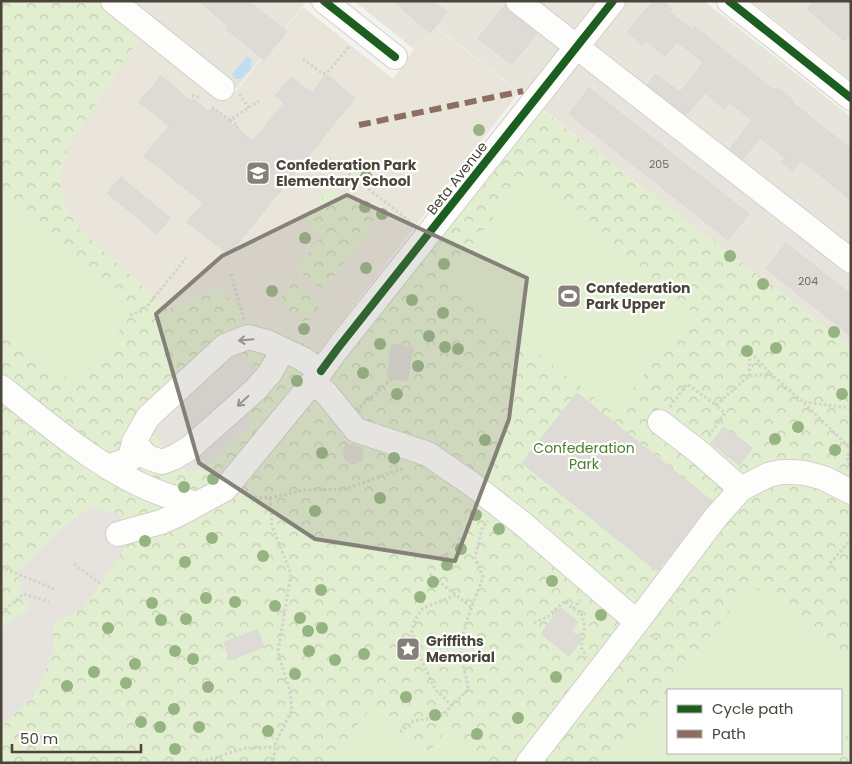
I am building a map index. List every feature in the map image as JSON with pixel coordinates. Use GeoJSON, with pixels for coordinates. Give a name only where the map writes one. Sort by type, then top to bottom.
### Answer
{"type":"FeatureCollection","features":[{"type":"Feature","properties":{"kind":"street"},"geometry":{"type":"LineString","coordinates":[[113,1],[222,88]]}},
{"type":"Feature","properties":{"kind":"street"},"geometry":{"type":"LineString","coordinates":[[324,1],[395,57]]}},
{"type":"Feature","properties":{"kind":"street"},"geometry":{"type":"LineString","coordinates":[[518,1],[851,261]]}},
{"type":"Feature","properties":{"kind":"street","name":"Beta Avenue"},"geometry":{"type":"LineString","coordinates":[[118,534],[160,522],[225,489],[317,377],[613,1]]}},
{"type":"Feature","properties":{"kind":"street"},"geometry":{"type":"LineString","coordinates":[[729,1],[851,98]]}},
{"type":"Feature","properties":{"kind":"street"},"geometry":{"type":"LineString","coordinates":[[108,468],[130,459],[134,442],[148,417],[225,346],[248,337],[267,342],[303,358],[326,393],[356,430],[428,454],[516,518],[637,622]]}},
{"type":"Feature","properties":{"kind":"street"},"geometry":{"type":"LineString","coordinates":[[134,442],[147,456],[162,462],[175,457],[191,447],[255,390],[270,373],[283,350]]}},
{"type":"Feature","properties":{"kind":"street"},"geometry":{"type":"LineString","coordinates":[[1,387],[59,433],[108,468],[160,493],[197,504]]}},
{"type":"Feature","properties":{"kind":"street"},"geometry":{"type":"LineString","coordinates":[[660,422],[699,452],[741,489]]}},
{"type":"Feature","properties":{"kind":"street"},"geometry":{"type":"LineString","coordinates":[[528,763],[716,517],[741,489],[768,476],[781,472],[792,472],[824,478],[851,492]]}},
{"type":"Feature","properties":{"kind":"path"},"geometry":{"type":"LineString","coordinates":[[303,59],[323,74],[330,70],[361,30]]}},
{"type":"Feature","properties":{"kind":"path"},"geometry":{"type":"LineString","coordinates":[[230,120],[238,126],[237,128]]}},
{"type":"Feature","properties":{"kind":"path"},"geometry":{"type":"LineString","coordinates":[[329,158],[428,236]]}},
{"type":"Feature","properties":{"kind":"path"},"geometry":{"type":"LineString","coordinates":[[130,315],[149,304],[186,258]]}},
{"type":"Feature","properties":{"kind":"path"},"geometry":{"type":"LineString","coordinates":[[231,274],[248,337]]}},
{"type":"Feature","properties":{"kind":"path"},"geometry":{"type":"LineString","coordinates":[[749,376],[750,352],[851,449],[847,458],[851,468]]}},
{"type":"Feature","properties":{"kind":"path"},"geometry":{"type":"LineString","coordinates":[[716,405],[749,376],[771,374]]}},
{"type":"Feature","properties":{"kind":"path"},"geometry":{"type":"LineString","coordinates":[[346,419],[393,378]]}},
{"type":"Feature","properties":{"kind":"path"},"geometry":{"type":"LineString","coordinates":[[660,422],[687,384],[716,405],[725,413],[699,452]]}},
{"type":"Feature","properties":{"kind":"path"},"geometry":{"type":"LineString","coordinates":[[803,402],[851,408]]}},
{"type":"Feature","properties":{"kind":"path"},"geometry":{"type":"LineString","coordinates":[[225,489],[256,497],[270,498],[303,490],[345,488],[405,467],[428,454]]}},
{"type":"Feature","properties":{"kind":"path"},"geometry":{"type":"LineString","coordinates":[[270,498],[272,526],[291,574],[278,652],[290,692],[292,710],[276,742],[273,763]]}},
{"type":"Feature","properties":{"kind":"path"},"geometry":{"type":"LineString","coordinates":[[400,732],[413,721],[440,717],[468,690],[468,680],[461,659],[461,644],[483,577],[475,558],[482,529]]}},
{"type":"Feature","properties":{"kind":"path"},"geometry":{"type":"LineString","coordinates":[[830,563],[851,540]]}},
{"type":"Feature","properties":{"kind":"path"},"geometry":{"type":"LineString","coordinates":[[74,564],[100,584]]}},
{"type":"Feature","properties":{"kind":"path"},"geometry":{"type":"LineString","coordinates":[[1,567],[57,590]]}},
{"type":"Feature","properties":{"kind":"path"},"geometry":{"type":"LineString","coordinates":[[430,574],[472,608]]}},
{"type":"Feature","properties":{"kind":"path"},"geometry":{"type":"LineString","coordinates":[[573,609],[593,584]]}},
{"type":"Feature","properties":{"kind":"path"},"geometry":{"type":"LineString","coordinates":[[1,613],[23,594],[49,601]]}},
{"type":"Feature","properties":{"kind":"path"},"geometry":{"type":"LineString","coordinates":[[452,706],[435,689],[417,650],[412,631],[415,620],[423,608],[456,595]]}},
{"type":"Feature","properties":{"kind":"path"},"geometry":{"type":"LineString","coordinates":[[534,622],[547,617],[565,601],[573,609],[581,612],[585,627],[581,647],[587,657],[603,666]]}},
{"type":"Feature","properties":{"kind":"path"},"geometry":{"type":"LineString","coordinates":[[196,763],[246,748],[275,747]]}},
{"type":"Feature","properties":{"kind":"highlighted area"},"geometry":{"type":"Polygon","coordinates":[[[347,195],[527,278],[509,419],[455,561],[315,539],[199,463],[156,314],[222,256],[347,195]]]}},
{"type":"Feature","properties":{"kind":"shaded area"},"geometry":{"type":"Polygon","coordinates":[[[120,1],[307,1],[237,88],[120,1]]]}},
{"type":"Feature","properties":{"kind":"shaded area"},"geometry":{"type":"Polygon","coordinates":[[[354,1],[704,1],[851,117],[851,349],[435,26],[414,49],[354,1]]]}},
{"type":"Feature","properties":{"kind":"shaded area"},"geometry":{"type":"Polygon","coordinates":[[[751,1],[851,1],[851,81],[751,1]]]}},
{"type":"Feature","properties":{"kind":"shaded area","name":"Confederation Park Elementary School"},"geometry":{"type":"Polygon","coordinates":[[[303,7],[393,79],[414,49],[434,26],[519,92],[322,347],[314,351],[301,340],[250,326],[221,288],[168,309],[78,228],[64,205],[59,180],[65,154],[76,134],[142,33],[228,101],[303,7]]]}},
{"type":"Feature","properties":{"kind":"shaded area"},"geometry":{"type":"Polygon","coordinates":[[[589,68],[767,206],[765,221],[587,80],[589,68]]]}},
{"type":"Feature","properties":{"kind":"shaded area"},"geometry":{"type":"Polygon","coordinates":[[[795,228],[851,272],[851,289],[781,234],[795,228]]]}},
{"type":"Feature","properties":{"kind":"shaded area"},"geometry":{"type":"Polygon","coordinates":[[[240,351],[257,370],[233,401],[253,423],[203,469],[187,472],[167,451],[152,431],[240,351]]]}},
{"type":"Feature","properties":{"kind":"shaded area"},"geometry":{"type":"Polygon","coordinates":[[[91,506],[121,515],[124,549],[83,609],[53,623],[53,655],[33,697],[7,721],[1,731],[1,627],[31,608],[23,594],[17,573],[60,530],[91,506]]]}},
{"type":"Feature","properties":{"kind":"green space","name":"Confederation Park"},"geometry":{"type":"Polygon","coordinates":[[[1,1],[106,1],[142,33],[65,154],[59,180],[64,205],[78,228],[168,309],[221,288],[250,326],[284,333],[314,350],[322,347],[312,360],[329,377],[543,111],[851,346],[851,763],[1,763],[1,1]]]}},
{"type":"Feature","properties":{"kind":"green space","name":"Confederation Park Upper"},"geometry":{"type":"Polygon","coordinates":[[[526,178],[694,313],[613,413],[445,278],[526,178]]]}},
{"type":"Feature","properties":{"kind":"green space"},"geometry":{"type":"Polygon","coordinates":[[[330,186],[376,219],[324,291],[296,270],[321,235],[304,222],[330,186]]]}},
{"type":"Feature","properties":{"kind":"green space"},"geometry":{"type":"Polygon","coordinates":[[[1,196],[131,312],[85,383],[76,385],[1,331],[1,196]]]}},
{"type":"Feature","properties":{"kind":"green space"},"geometry":{"type":"Polygon","coordinates":[[[293,282],[321,304],[306,324],[277,303],[293,282]]]}},
{"type":"Feature","properties":{"kind":"green space"},"geometry":{"type":"Polygon","coordinates":[[[751,584],[851,662],[851,731],[842,742],[842,689],[670,689],[751,584]]]}},
{"type":"Feature","properties":{"kind":"green space"},"geometry":{"type":"Polygon","coordinates":[[[667,692],[667,754],[832,754],[826,763],[612,763],[667,692]]]}},
{"type":"Feature","properties":{"kind":"green space"},"geometry":{"type":"Polygon","coordinates":[[[371,708],[439,763],[327,763],[371,708]]]}},
{"type":"Feature","properties":{"kind":"green space"},"geometry":{"type":"Polygon","coordinates":[[[447,729],[481,756],[476,763],[442,763],[429,752],[447,729]]]}},
{"type":"Feature","properties":{"kind":"water"},"geometry":{"type":"Polygon","coordinates":[[[247,56],[252,60],[251,69],[241,79],[235,79],[232,75],[233,73],[247,56]]]}},
{"type":"Feature","properties":{"kind":"building"},"geometry":{"type":"Polygon","coordinates":[[[199,1],[248,1],[287,31],[264,60],[226,29],[228,26],[199,1]]]}},
{"type":"Feature","properties":{"kind":"building"},"geometry":{"type":"Polygon","coordinates":[[[393,1],[433,1],[447,12],[430,33],[393,1]]]}},
{"type":"Feature","properties":{"kind":"building"},"geometry":{"type":"Polygon","coordinates":[[[653,1],[662,1],[672,9],[669,12],[693,30],[695,27],[775,91],[777,87],[794,101],[793,103],[851,149],[851,200],[801,160],[792,171],[781,162],[785,158],[760,138],[743,159],[730,149],[752,120],[729,102],[724,109],[705,93],[686,115],[647,85],[655,74],[680,92],[703,62],[677,42],[665,56],[646,41],[642,45],[627,32],[653,1]]]}},
{"type":"Feature","properties":{"kind":"building"},"geometry":{"type":"Polygon","coordinates":[[[814,1],[851,1],[851,34],[845,41],[807,9],[814,1]]]}},
{"type":"Feature","properties":{"kind":"building"},"geometry":{"type":"Polygon","coordinates":[[[505,5],[510,12],[537,33],[512,65],[478,38],[505,5]]]}},
{"type":"Feature","properties":{"kind":"building"},"geometry":{"type":"Polygon","coordinates":[[[326,74],[355,98],[229,255],[187,222],[203,203],[144,156],[169,126],[139,102],[161,76],[191,101],[193,99],[208,111],[212,108],[253,141],[284,103],[275,96],[291,77],[312,93],[326,74]]]}},
{"type":"Feature","properties":{"kind":"building"},"geometry":{"type":"Polygon","coordinates":[[[589,88],[749,214],[728,240],[569,114],[589,88]]]}},
{"type":"Feature","properties":{"kind":"building"},"geometry":{"type":"Polygon","coordinates":[[[121,177],[170,218],[157,234],[107,193],[121,177]]]}},
{"type":"Feature","properties":{"kind":"building"},"geometry":{"type":"Polygon","coordinates":[[[786,243],[851,294],[851,336],[766,269],[786,243]]]}},
{"type":"Feature","properties":{"kind":"building"},"geometry":{"type":"Polygon","coordinates":[[[392,344],[413,348],[407,381],[387,377],[392,344]]]}},
{"type":"Feature","properties":{"kind":"building"},"geometry":{"type":"Polygon","coordinates":[[[577,393],[712,501],[657,571],[522,463],[577,393]]]}},
{"type":"Feature","properties":{"kind":"building"},"geometry":{"type":"Polygon","coordinates":[[[724,427],[752,448],[739,465],[711,443],[724,427]]]}},
{"type":"Feature","properties":{"kind":"building"},"geometry":{"type":"Polygon","coordinates":[[[353,444],[362,449],[362,461],[352,464],[344,458],[344,447],[353,444]]]}},
{"type":"Feature","properties":{"kind":"building"},"geometry":{"type":"Polygon","coordinates":[[[560,608],[578,622],[571,631],[582,639],[569,656],[541,634],[560,608]]]}},
{"type":"Feature","properties":{"kind":"building"},"geometry":{"type":"Polygon","coordinates":[[[257,630],[264,647],[230,660],[224,642],[257,630]]]}},
{"type":"Feature","properties":{"kind":"marked path"},"geometry":{"type":"LineString","coordinates":[[359,125],[523,91]]}},
{"type":"Feature","properties":{"kind":"cycle path"},"geometry":{"type":"LineString","coordinates":[[324,1],[395,57]]}},
{"type":"Feature","properties":{"kind":"cycle path"},"geometry":{"type":"LineString","coordinates":[[321,371],[613,1]]}},
{"type":"Feature","properties":{"kind":"cycle path"},"geometry":{"type":"LineString","coordinates":[[729,1],[851,98]]}},
{"type":"Feature","properties":{"kind":"place","name":"Confederation Park Elementary School"},"geometry":{"type":"Point","coordinates":[258,173]}},
{"type":"Feature","properties":{"kind":"place","name":"Confederation Park Upper"},"geometry":{"type":"Point","coordinates":[569,296]}},
{"type":"Feature","properties":{"kind":"place","name":"Griffiths Memorial"},"geometry":{"type":"Point","coordinates":[408,649]}}]}
